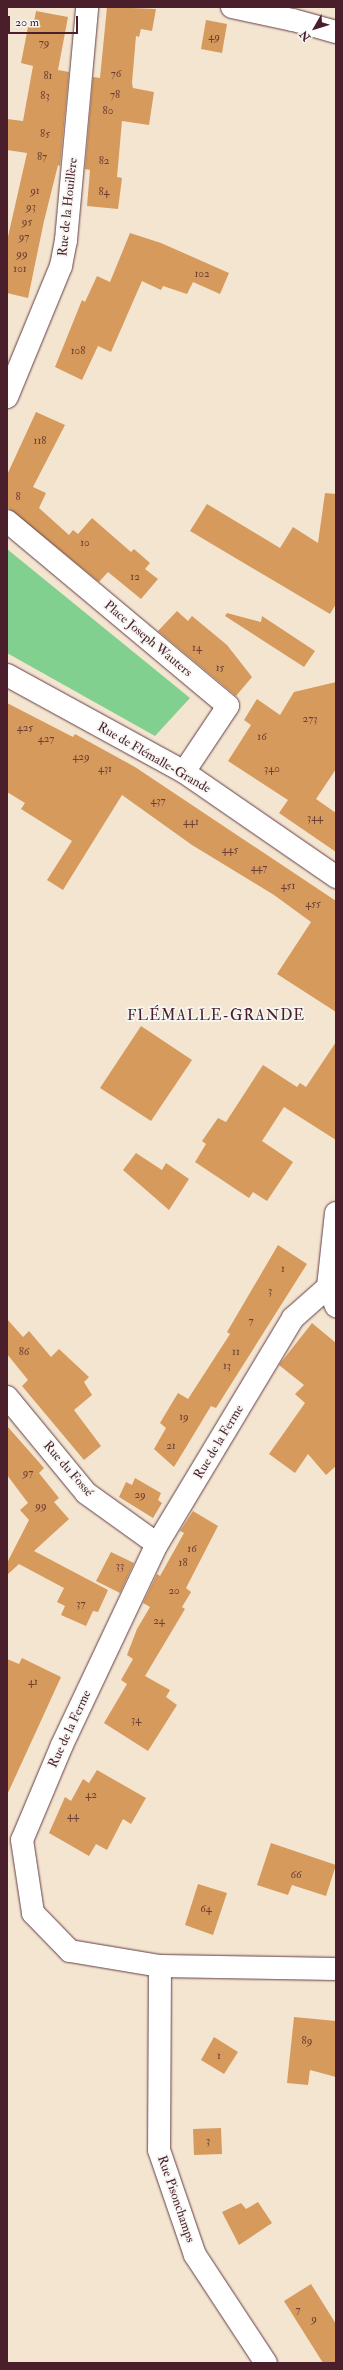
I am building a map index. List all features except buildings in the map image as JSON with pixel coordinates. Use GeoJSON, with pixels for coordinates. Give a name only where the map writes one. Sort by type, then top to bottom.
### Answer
{"type":"FeatureCollection","features":[{"type":"Feature","properties":{"kind":"street","name":"Rue de la Houillère"},"geometry":{"type":"LineString","coordinates":[[7,397],[61,266],[66,240],[87,7]]}},
{"type":"Feature","properties":{"kind":"street"},"geometry":{"type":"LineString","coordinates":[[232,7],[293,20],[336,32]]}},
{"type":"Feature","properties":{"kind":"street","name":"Place Joseph Wauters"},"geometry":{"type":"LineString","coordinates":[[7,522],[228,706],[184,772]]}},
{"type":"Feature","properties":{"kind":"street","name":"Rue de Flémalle-Grande"},"geometry":{"type":"LineString","coordinates":[[7,675],[184,772],[336,877]]}},
{"type":"Feature","properties":{"kind":"street"},"geometry":{"type":"LineString","coordinates":[[332,1297],[336,1213]]}},
{"type":"Feature","properties":{"kind":"street","name":"Rue de la Ferme"},"geometry":{"type":"LineString","coordinates":[[332,1297],[293,1318],[157,1544],[62,1744],[22,1840],[33,1913],[70,1951],[160,1966],[336,1968]]}},
{"type":"Feature","properties":{"kind":"street","name":"Rue du Fossé"},"geometry":{"type":"LineString","coordinates":[[7,1397],[86,1493],[157,1544]]}},
{"type":"Feature","properties":{"kind":"street","name":"Rue Pisonchamps"},"geometry":{"type":"LineString","coordinates":[[160,1966],[159,2150],[195,2255],[266,2363]]}},
{"type":"Feature","properties":{"kind":"green space"},"geometry":{"type":"Polygon","coordinates":[[[7,549],[190,698],[155,736],[7,653],[7,549]]]}},
{"type":"Feature","properties":{"kind":"district","name":"FLÉMALLE-GRANDE"},"geometry":{"type":"Point","coordinates":[216,1016]}}]}
